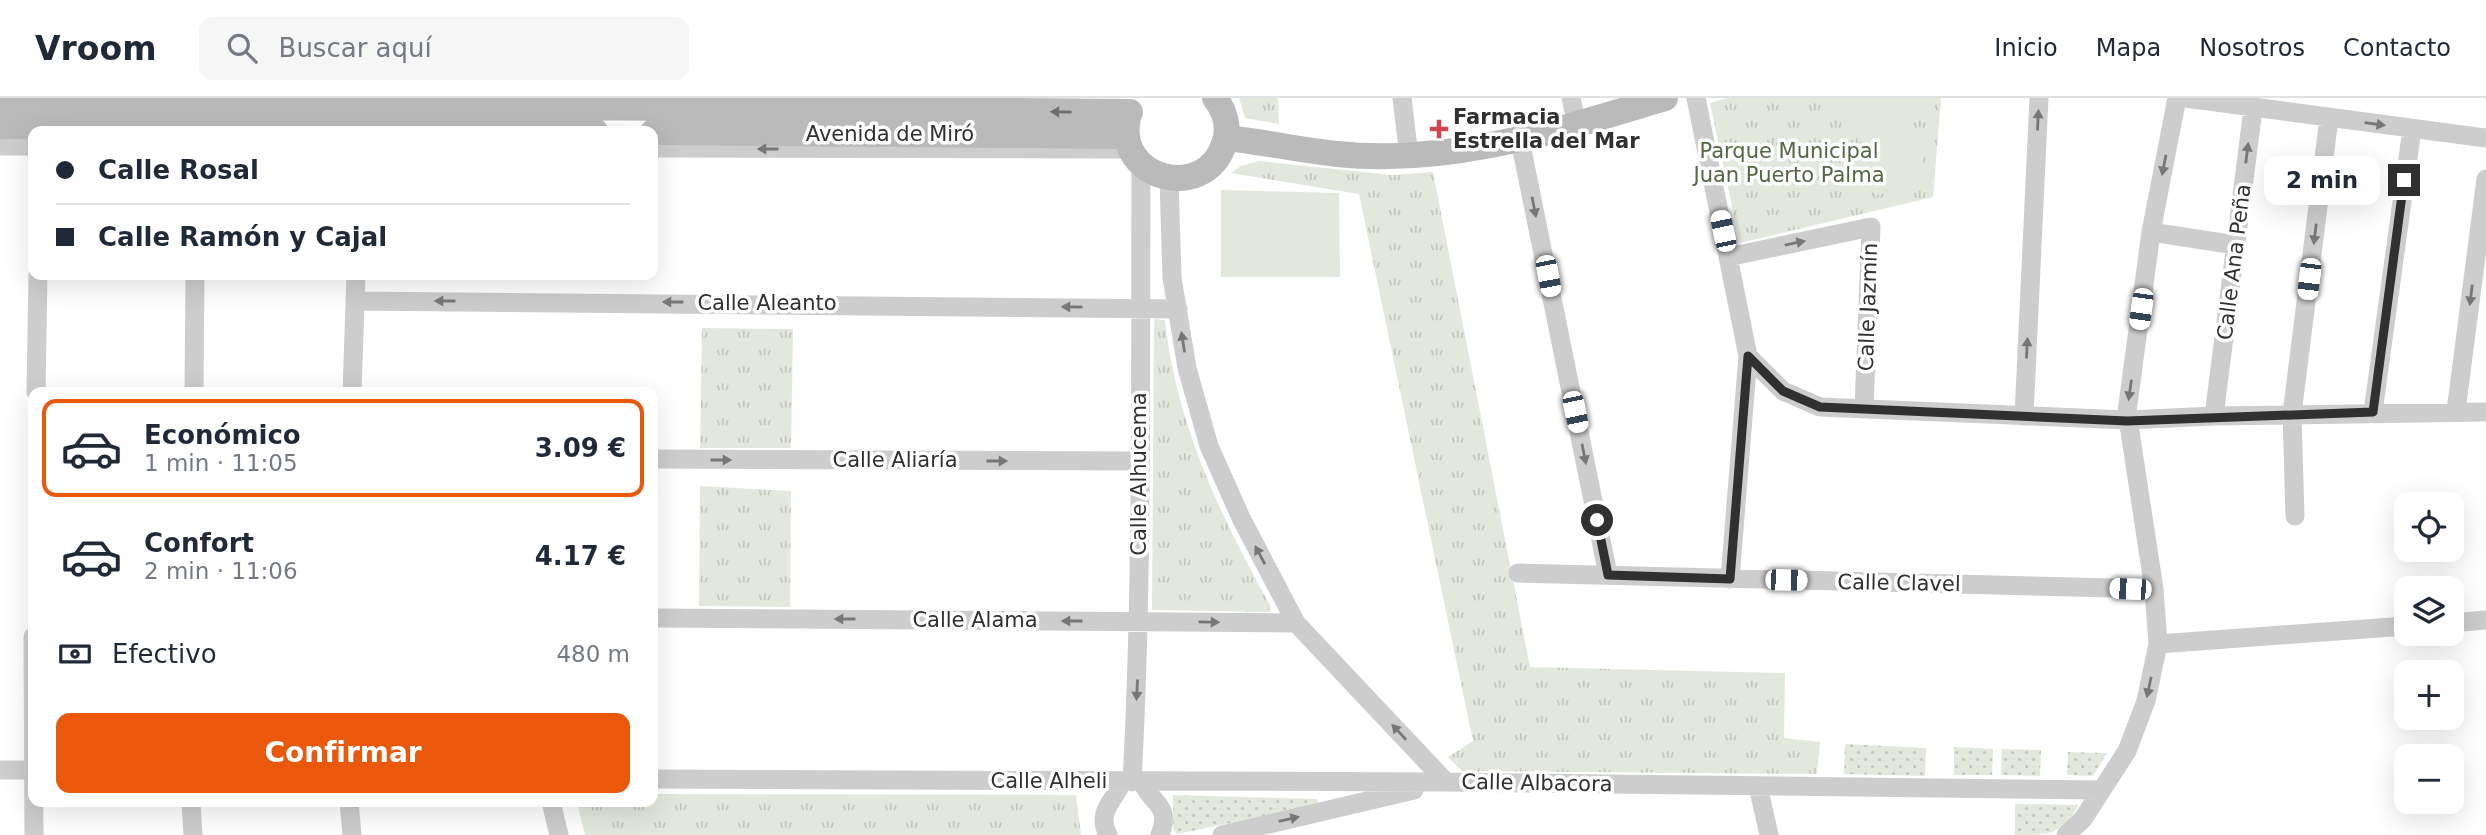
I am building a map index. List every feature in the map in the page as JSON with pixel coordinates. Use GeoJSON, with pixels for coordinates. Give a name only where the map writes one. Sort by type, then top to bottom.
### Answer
{"type":"FeatureCollection","features":[{"type":"Feature","properties":{"kind":"main road"},"geometry":{"type":"LineString","coordinates":[[1133,132],[1169,179],[1185,179],[1212,165],[1227,138],[1227,121],[1215,98]]}},
{"type":"Feature","properties":{"kind":"main road"},"geometry":{"type":"LineString","coordinates":[[1227,138],[1338,154],[1409,156],[1454,152],[1520,140],[1665,98]]}},
{"type":"Feature","properties":{"kind":"main road","name":"Avenida de Miró"},"geometry":{"type":"LineString","coordinates":[[0,102],[1133,132]]}},
{"type":"Feature","properties":{"kind":"main road"},"geometry":{"type":"LineString","coordinates":[[0,126],[28,126]]}},
{"type":"Feature","properties":{"kind":"main road","name":"Avenida de Miró"},"geometry":{"type":"LineString","coordinates":[[658,132],[1133,132]]}},
{"type":"Feature","properties":{"kind":"street"},"geometry":{"type":"LineString","coordinates":[[1402,98],[1409,156]]}},
{"type":"Feature","properties":{"kind":"street"},"geometry":{"type":"LineString","coordinates":[[1571,98],[1577,124]]}},
{"type":"Feature","properties":{"kind":"street"},"geometry":{"type":"LineString","coordinates":[[1696,98],[1748,356],[1730,579]]}},
{"type":"Feature","properties":{"kind":"street"},"geometry":{"type":"LineString","coordinates":[[2024,416],[2039,98]]}},
{"type":"Feature","properties":{"kind":"street"},"geometry":{"type":"LineString","coordinates":[[2066,835],[2083,819],[2127,751],[2146,701],[2158,645],[2154,590],[2127,421],[2151,232],[2177,98]]}},
{"type":"Feature","properties":{"kind":"street"},"geometry":{"type":"LineString","coordinates":[[2186,98],[2486,138]]}},
{"type":"Feature","properties":{"kind":"street","name":"Calle Ana Peña"},"geometry":{"type":"LineString","coordinates":[[2214,416],[2253,108]]}},
{"type":"Feature","properties":{"kind":"street"},"geometry":{"type":"LineString","coordinates":[[2295,516],[2292,414],[2329,118]]}},
{"type":"Feature","properties":{"kind":"street"},"geometry":{"type":"LineString","coordinates":[[2373,412],[2412,129]]}},
{"type":"Feature","properties":{"kind":"street"},"geometry":{"type":"LineString","coordinates":[[658,148],[1133,132]]}},
{"type":"Feature","properties":{"kind":"street","name":"Calle Alhucema"},"geometry":{"type":"LineString","coordinates":[[1132,782],[1140,621],[1140,307],[1133,132]]}},
{"type":"Feature","properties":{"kind":"street"},"geometry":{"type":"LineString","coordinates":[[1520,140],[1608,575]]}},
{"type":"Feature","properties":{"kind":"street"},"geometry":{"type":"LineString","coordinates":[[0,146],[28,146]]}},
{"type":"Feature","properties":{"kind":"street","name":"Calle Albacora"},"geometry":{"type":"LineString","coordinates":[[1169,179],[1172,278],[1187,368],[1209,446],[1241,518],[1296,623],[1446,782],[2100,790]]}},
{"type":"Feature","properties":{"kind":"street"},"geometry":{"type":"LineString","coordinates":[[2456,411],[2486,179]]}},
{"type":"Feature","properties":{"kind":"street","name":"Calle Jazmín"},"geometry":{"type":"LineString","coordinates":[[1728,257],[1871,227],[1864,408]]}},
{"type":"Feature","properties":{"kind":"street"},"geometry":{"type":"LineString","coordinates":[[2151,232],[2236,245]]}},
{"type":"Feature","properties":{"kind":"street"},"geometry":{"type":"LineString","coordinates":[[36,387],[38,280]]}},
{"type":"Feature","properties":{"kind":"street"},"geometry":{"type":"LineString","coordinates":[[194,387],[195,280]]}},
{"type":"Feature","properties":{"kind":"street"},"geometry":{"type":"LineString","coordinates":[[352,387],[356,280]]}},
{"type":"Feature","properties":{"kind":"street","name":"Calle Aleanto"},"geometry":{"type":"LineString","coordinates":[[355,301],[1178,309]]}},
{"type":"Feature","properties":{"kind":"street"},"geometry":{"type":"LineString","coordinates":[[1748,356],[1783,391],[1820,407],[2127,421],[2292,414],[2486,412]]}},
{"type":"Feature","properties":{"kind":"street","name":"Calle Aliaría"},"geometry":{"type":"LineString","coordinates":[[658,459],[1138,461]]}},
{"type":"Feature","properties":{"kind":"street","name":"Calle Clavel"},"geometry":{"type":"LineString","coordinates":[[1518,573],[2154,590]]}},
{"type":"Feature","properties":{"kind":"street","name":"Calle Alama"},"geometry":{"type":"LineString","coordinates":[[658,618],[1296,623]]}},
{"type":"Feature","properties":{"kind":"street"},"geometry":{"type":"LineString","coordinates":[[2464,622],[2486,620]]}},
{"type":"Feature","properties":{"kind":"street"},"geometry":{"type":"LineString","coordinates":[[2158,645],[2394,627]]}},
{"type":"Feature","properties":{"kind":"street"},"geometry":{"type":"LineString","coordinates":[[0,769],[28,770]]}},
{"type":"Feature","properties":{"kind":"street","name":"Calle Alheli"},"geometry":{"type":"LineString","coordinates":[[658,779],[1446,782]]}},
{"type":"Feature","properties":{"kind":"street"},"geometry":{"type":"LineString","coordinates":[[1108,835],[1103,818],[1105,808],[1132,782],[1161,805],[1164,826],[1160,835]]}},
{"type":"Feature","properties":{"kind":"street"},"geometry":{"type":"LineString","coordinates":[[1222,835],[1446,782]]}},
{"type":"Feature","properties":{"kind":"street"},"geometry":{"type":"LineString","coordinates":[[1758,786],[1769,835]]}},
{"type":"Feature","properties":{"kind":"street"},"geometry":{"type":"LineString","coordinates":[[33,807],[34,835]]}},
{"type":"Feature","properties":{"kind":"street"},"geometry":{"type":"LineString","coordinates":[[191,807],[193,835]]}},
{"type":"Feature","properties":{"kind":"street"},"geometry":{"type":"LineString","coordinates":[[349,807],[352,835]]}},
{"type":"Feature","properties":{"kind":"street"},"geometry":{"type":"LineString","coordinates":[[552,807],[559,835]]}},
{"type":"Feature","properties":{"kind":"green space"},"geometry":{"type":"Polygon","coordinates":[[[1239,98],[1278,98],[1279,124],[1245,118],[1239,98]]]}},
{"type":"Feature","properties":{"kind":"green space","name":"Parque Municipal Juan Puerto Palma"},"geometry":{"type":"Polygon","coordinates":[[[1726,98],[1941,98],[1933,197],[1740,243],[1710,103],[1726,98]]]}},
{"type":"Feature","properties":{"kind":"green space"},"geometry":{"type":"Polygon","coordinates":[[[1848,98],[1904,98],[1928,180],[1877,195],[1848,98]]]}},
{"type":"Feature","properties":{"kind":"green space"},"geometry":{"type":"Polygon","coordinates":[[[1259,161],[1392,175],[1433,172],[1530,667],[1785,673],[1784,738],[1820,742],[1817,774],[1462,771],[1448,757],[1473,741],[1359,194],[1231,173],[1241,166],[1259,161]]]}},
{"type":"Feature","properties":{"kind":"green space"},"geometry":{"type":"Polygon","coordinates":[[[1221,190],[1339,193],[1340,277],[1221,277],[1221,190]]]}},
{"type":"Feature","properties":{"kind":"green space"},"geometry":{"type":"Polygon","coordinates":[[[1154,319],[1165,320],[1179,396],[1190,433],[1218,504],[1271,607],[1270,612],[1152,610],[1154,319]]]}},
{"type":"Feature","properties":{"kind":"green space"},"geometry":{"type":"Polygon","coordinates":[[[702,328],[793,329],[791,448],[700,448],[702,328]]]}},
{"type":"Feature","properties":{"kind":"green space"},"geometry":{"type":"Polygon","coordinates":[[[700,486],[791,491],[790,607],[699,606],[700,486]]]}},
{"type":"Feature","properties":{"kind":"green space"},"geometry":{"type":"Polygon","coordinates":[[[1845,744],[1926,748],[1925,776],[1844,774],[1845,744]]]}},
{"type":"Feature","properties":{"kind":"green space"},"geometry":{"type":"Polygon","coordinates":[[[1954,747],[1993,749],[1992,775],[1954,775],[1954,747]]]}},
{"type":"Feature","properties":{"kind":"green space"},"geometry":{"type":"Polygon","coordinates":[[[2002,749],[2041,750],[2040,776],[2001,775],[2002,749]]]}},
{"type":"Feature","properties":{"kind":"green space"},"geometry":{"type":"Polygon","coordinates":[[[2068,752],[2107,753],[2093,776],[2067,775],[2068,752]]]}},
{"type":"Feature","properties":{"kind":"green space"},"geometry":{"type":"Polygon","coordinates":[[[658,794],[1076,795],[1081,835],[585,835],[578,807],[658,807],[658,794]]]}},
{"type":"Feature","properties":{"kind":"green space"},"geometry":{"type":"Polygon","coordinates":[[[1173,795],[1317,799],[1319,805],[1177,834],[1173,829],[1173,795]]]}},
{"type":"Feature","properties":{"kind":"green space"},"geometry":{"type":"Polygon","coordinates":[[[2015,804],[2079,805],[2060,828],[2037,835],[2015,835],[2015,804]]]}},
{"type":"Feature","properties":{"kind":"place","name":"Farmacia Estrella del Mar"},"geometry":{"type":"Point","coordinates":[1439,129]}},
{"type":"Feature","properties":{"kind":"route"},"geometry":{"type":"LineString","coordinates":[[1597,520],[1608,575],[1730,579],[1748,356],[1783,391],[1820,407],[2127,421],[2373,412],[2404,180]]}}]}
